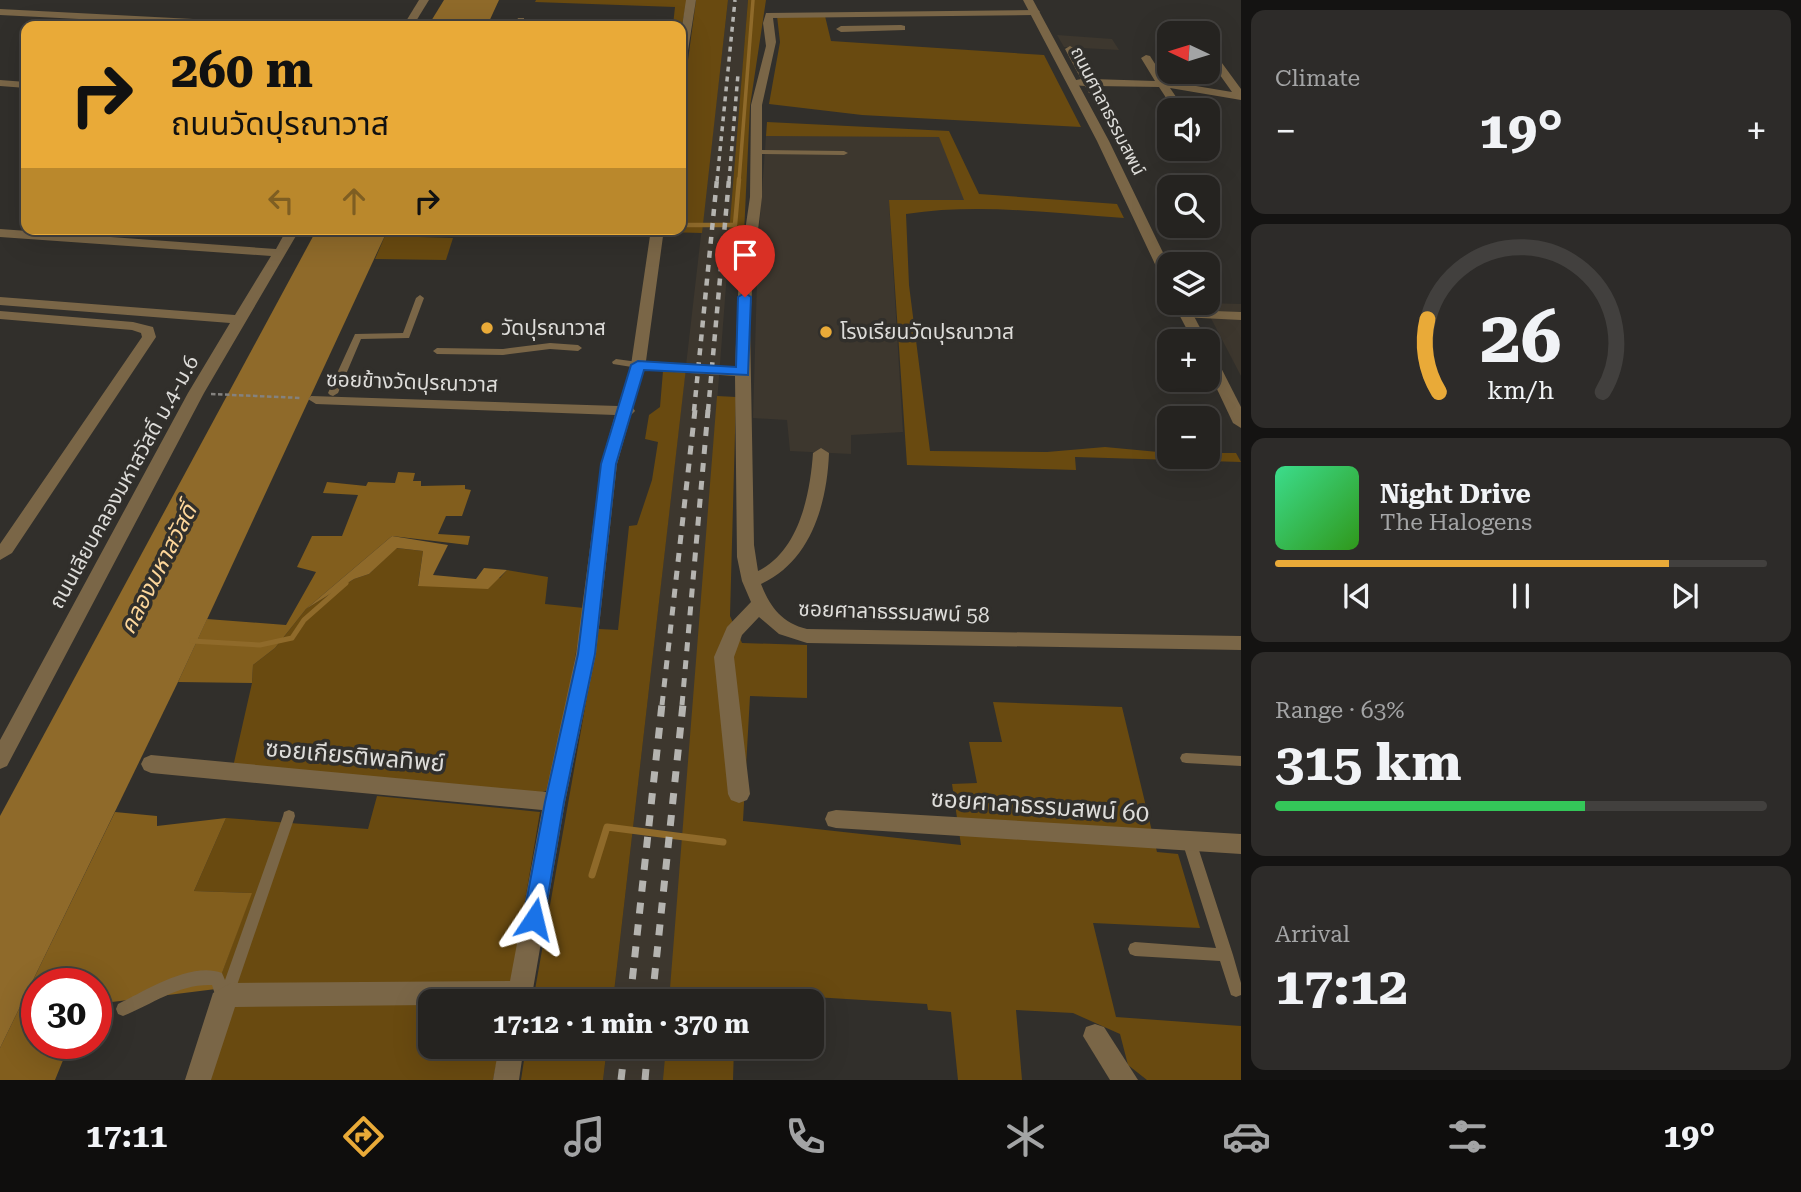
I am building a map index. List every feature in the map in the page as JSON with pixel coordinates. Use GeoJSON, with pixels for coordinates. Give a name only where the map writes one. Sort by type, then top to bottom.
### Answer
{"type":"FeatureCollection","features":[{"type":"Feature","properties":{"kind":"street"},"geometry":{"type":"LineString","coordinates":[[411,21],[424,0]]}},
{"type":"Feature","properties":{"kind":"street"},"geometry":{"type":"LineString","coordinates":[[686,21],[691,0]]}},
{"type":"Feature","properties":{"kind":"street","name":"ถนนศาลาธรรมสพน์"},"geometry":{"type":"LineString","coordinates":[[1028,0],[1072,82],[1157,255]]}},
{"type":"Feature","properties":{"kind":"street"},"geometry":{"type":"LineString","coordinates":[[0,12],[173,21]]}},
{"type":"Feature","properties":{"kind":"street"},"geometry":{"type":"LineString","coordinates":[[907,40],[894,12],[1035,12]]}},
{"type":"Feature","properties":{"kind":"street","name":"ซอยศาลาธรรมสพน์ 58"},"geometry":{"type":"LineString","coordinates":[[894,12],[769,15],[767,19],[772,43],[756,111],[755,209],[746,271],[743,372],[746,502],[744,551],[760,604],[777,626],[791,633],[807,636],[1241,643]]}},
{"type":"Feature","properties":{"kind":"street"},"geometry":{"type":"LineString","coordinates":[[841,29],[901,28]]}},
{"type":"Feature","properties":{"kind":"street"},"geometry":{"type":"LineString","coordinates":[[1070,49],[1114,128]]}},
{"type":"Feature","properties":{"kind":"street"},"geometry":{"type":"LineString","coordinates":[[1146,58],[1157,76]]}},
{"type":"Feature","properties":{"kind":"street"},"geometry":{"type":"LineString","coordinates":[[1220,68],[1241,97]]}},
{"type":"Feature","properties":{"kind":"street"},"geometry":{"type":"LineString","coordinates":[[1072,82],[1157,83]]}},
{"type":"Feature","properties":{"kind":"street"},"geometry":{"type":"LineString","coordinates":[[0,83],[21,85]]}},
{"type":"Feature","properties":{"kind":"street"},"geometry":{"type":"LineString","coordinates":[[1167,84],[1241,97]]}},
{"type":"Feature","properties":{"kind":"street"},"geometry":{"type":"LineString","coordinates":[[0,233],[21,234]]}},
{"type":"Feature","properties":{"kind":"street"},"geometry":{"type":"LineString","coordinates":[[28,235],[280,253]]}},
{"type":"Feature","properties":{"kind":"street","name":"ถนนเลียบคลองมหาสวัสดิ์ ม.4-ม.6"},"geometry":{"type":"LineString","coordinates":[[0,760],[240,320],[290,235]]}},
{"type":"Feature","properties":{"kind":"street"},"geometry":{"type":"LineString","coordinates":[[521,989],[554,802],[586,654],[609,464],[627,411],[638,365],[657,235]]}},
{"type":"Feature","properties":{"kind":"street"},"geometry":{"type":"LineString","coordinates":[[0,301],[240,320]]}},
{"type":"Feature","properties":{"kind":"street"},"geometry":{"type":"LineString","coordinates":[[1220,313],[1241,316]]}},
{"type":"Feature","properties":{"kind":"street"},"geometry":{"type":"LineString","coordinates":[[0,314],[133,326],[148,330],[149,337],[6,549],[0,554]]}},
{"type":"Feature","properties":{"kind":"street"},"geometry":{"type":"LineString","coordinates":[[638,365],[743,372]]}},
{"type":"Feature","properties":{"kind":"street"},"geometry":{"type":"LineString","coordinates":[[1220,380],[1241,423]]}},
{"type":"Feature","properties":{"kind":"street","name":"ซอยข้างวัดปุรณาวาส"},"geometry":{"type":"LineString","coordinates":[[316,399],[627,411]]}},
{"type":"Feature","properties":{"kind":"street"},"geometry":{"type":"LineString","coordinates":[[751,581],[778,568],[793,549],[815,500],[821,453]]}},
{"type":"Feature","properties":{"kind":"street"},"geometry":{"type":"LineString","coordinates":[[739,794],[724,657],[734,632],[760,604]]}},
{"type":"Feature","properties":{"kind":"street","name":"ซอยเกียรติพลทิพย์"},"geometry":{"type":"LineString","coordinates":[[151,764],[351,780],[554,802]]}},
{"type":"Feature","properties":{"kind":"street","name":"ซอยศาลาธรรมสพน์ 60"},"geometry":{"type":"LineString","coordinates":[[836,819],[1241,844]]}},
{"type":"Feature","properties":{"kind":"street"},"geometry":{"type":"LineString","coordinates":[[198,1080],[225,998],[237,994],[418,996]]}},
{"type":"Feature","properties":{"kind":"street"},"geometry":{"type":"LineString","coordinates":[[1095,1036],[1125,1080]]}},
{"type":"Feature","properties":{"kind":"street"},"geometry":{"type":"LineString","coordinates":[[506,1080],[510,1059]]}},
{"type":"Feature","properties":{"kind":"lane"},"geometry":{"type":"LineString","coordinates":[[757,152],[844,153]]}},
{"type":"Feature","properties":{"kind":"lane"},"geometry":{"type":"LineString","coordinates":[[333,393],[358,336],[406,336],[420,298]]}},
{"type":"Feature","properties":{"kind":"lane"},"geometry":{"type":"LineString","coordinates":[[437,351],[503,352],[550,346],[578,348]]}},
{"type":"Feature","properties":{"kind":"lane"},"geometry":{"type":"LineString","coordinates":[[616,362],[638,365]]}},
{"type":"Feature","properties":{"kind":"lane"},"geometry":{"type":"LineString","coordinates":[[1186,758],[1241,761]]}},
{"type":"Feature","properties":{"kind":"lane"},"geometry":{"type":"LineString","coordinates":[[225,998],[289,816]]}},
{"type":"Feature","properties":{"kind":"lane"},"geometry":{"type":"LineString","coordinates":[[1189,841],[1236,990]]}},
{"type":"Feature","properties":{"kind":"lane"},"geometry":{"type":"LineString","coordinates":[[1135,950],[1226,955]]}},
{"type":"Feature","properties":{"kind":"lane"},"geometry":{"type":"LineString","coordinates":[[123,1009],[182,981],[205,976],[217,978],[225,998]]}},
{"type":"Feature","properties":{"kind":"path","name":"ซอยข้างวัดปุรณาวาส"},"geometry":{"type":"LineString","coordinates":[[202,394],[316,399]]}},
{"type":"Feature","properties":{"kind":"shaded area"},"geometry":{"type":"Polygon","coordinates":[[[687,0],[683,21],[673,21],[675,7],[535,2],[687,0]]]}},
{"type":"Feature","properties":{"kind":"shaded area"},"geometry":{"type":"Polygon","coordinates":[[[696,0],[728,0],[702,233],[686,233],[686,75],[696,0]]]}},
{"type":"Feature","properties":{"kind":"shaded area"},"geometry":{"type":"Polygon","coordinates":[[[728,0],[748,0],[672,989],[614,989],[728,0]]]}},
{"type":"Feature","properties":{"kind":"shaded area"},"geometry":{"type":"Polygon","coordinates":[[[748,0],[766,0],[750,106],[744,234],[729,234],[748,0]]]}},
{"type":"Feature","properties":{"kind":"shaded area"},"geometry":{"type":"Polygon","coordinates":[[[777,16],[825,16],[831,41],[1044,55],[1081,127],[862,115],[769,104],[780,42],[777,16]]]}},
{"type":"Feature","properties":{"kind":"shaded area"},"geometry":{"type":"Polygon","coordinates":[[[1057,35],[1112,39],[1119,50],[1064,47],[1057,35]]]}},
{"type":"Feature","properties":{"kind":"shaded area"},"geometry":{"type":"Polygon","coordinates":[[[767,122],[949,131],[979,194],[1117,204],[1124,218],[988,209],[906,214],[909,285],[930,451],[1047,452],[1105,447],[1157,452],[1157,459],[1075,457],[1076,470],[907,465],[889,200],[964,200],[939,137],[766,136],[767,122]]]}},
{"type":"Feature","properties":{"kind":"shaded area","name":"โรงเรียนวัดปุรณาวาส"},"geometry":{"type":"Polygon","coordinates":[[[766,136],[939,136],[965,200],[889,201],[903,432],[851,435],[851,454],[790,451],[787,420],[753,418],[758,246],[766,136]]]}},
{"type":"Feature","properties":{"kind":"shaded area"},"geometry":{"type":"Polygon","coordinates":[[[385,236],[453,238],[446,260],[375,259],[385,236]]]}},
{"type":"Feature","properties":{"kind":"shaded area"},"geometry":{"type":"Polygon","coordinates":[[[1220,303],[1241,304],[1241,376],[1220,336],[1220,329],[1217,329],[1209,315],[1220,315],[1220,303]]]}},
{"type":"Feature","properties":{"kind":"shaded area"},"geometry":{"type":"Polygon","coordinates":[[[686,368],[614,989],[535,989],[599,629],[618,630],[629,526],[637,525],[652,480],[658,442],[645,439],[649,415],[660,407],[663,371],[686,368]]]}},
{"type":"Feature","properties":{"kind":"shaded area"},"geometry":{"type":"Polygon","coordinates":[[[717,396],[736,397],[730,616],[742,643],[807,645],[807,698],[750,696],[743,821],[961,845],[952,784],[977,783],[969,742],[1002,742],[993,702],[1122,707],[1157,852],[1178,854],[1200,928],[1093,923],[1116,1017],[1241,1026],[1241,1080],[1147,1080],[1128,1065],[1120,1034],[1073,1013],[1016,1010],[1022,1080],[958,1080],[951,1012],[928,1010],[927,1004],[824,998],[824,989],[670,989],[717,396]]]}},
{"type":"Feature","properties":{"kind":"shaded area"},"geometry":{"type":"Polygon","coordinates":[[[1220,453],[1236,453],[1241,462],[1220,461],[1220,453]]]}},
{"type":"Feature","properties":{"kind":"shaded area"},"geometry":{"type":"Polygon","coordinates":[[[398,472],[415,473],[413,481],[421,481],[421,486],[465,485],[465,489],[471,490],[462,516],[446,516],[438,534],[470,536],[468,545],[392,536],[306,609],[275,648],[253,665],[252,683],[178,682],[207,619],[286,625],[316,572],[297,567],[312,536],[342,536],[358,495],[323,493],[327,482],[366,486],[368,482],[395,483],[398,472]]]}},
{"type":"Feature","properties":{"kind":"shaded area"},"geometry":{"type":"Polygon","coordinates":[[[396,548],[423,551],[418,585],[500,578],[507,570],[548,577],[545,604],[584,608],[551,789],[537,794],[233,767],[252,683],[253,665],[275,648],[306,609],[354,579],[369,574],[396,548]]]}},
{"type":"Feature","properties":{"kind":"shaded area"},"geometry":{"type":"Polygon","coordinates":[[[377,796],[540,812],[510,989],[418,989],[418,1059],[497,1059],[493,1080],[207,1080],[216,989],[251,893],[194,891],[226,818],[368,829],[377,796]]]}},
{"type":"Feature","properties":{"kind":"shaded area"},"geometry":{"type":"Polygon","coordinates":[[[115,812],[157,816],[157,826],[226,818],[194,891],[252,893],[216,989],[112,1002],[112,968],[39,968],[115,812]]]}},
{"type":"Feature","properties":{"kind":"shaded area"},"geometry":{"type":"Polygon","coordinates":[[[21,1005],[21,1059],[64,1059],[55,1080],[0,1080],[0,1048],[21,1005]]]}},
{"type":"Feature","properties":{"kind":"shaded area"},"geometry":{"type":"Polygon","coordinates":[[[524,1059],[606,1059],[603,1080],[521,1080],[524,1059]]]}},
{"type":"Feature","properties":{"kind":"shaded area"},"geometry":{"type":"Polygon","coordinates":[[[606,1059],[667,1059],[665,1080],[603,1080],[606,1059]]]}},
{"type":"Feature","properties":{"kind":"shaded area"},"geometry":{"type":"Polygon","coordinates":[[[665,1059],[734,1059],[733,1080],[663,1080],[665,1059]]]}},
{"type":"Feature","properties":{"kind":"water"},"geometry":{"type":"Polygon","coordinates":[[[444,0],[499,0],[489,21],[431,21],[444,0]]]}},
{"type":"Feature","properties":{"kind":"water","name":"คลองมหาสวัสดิ์"},"geometry":{"type":"Polygon","coordinates":[[[314,235],[385,235],[178,682],[39,968],[21,968],[21,1005],[0,1048],[0,816],[314,235]]]}},
{"type":"Feature","properties":{"kind":"water"},"geometry":{"type":"Polygon","coordinates":[[[392,536],[448,545],[433,575],[476,579],[484,568],[507,570],[488,589],[418,586],[423,551],[397,548],[369,574],[354,579],[306,609],[392,536]]]}},
{"type":"Feature","properties":{"kind":"waterway"},"geometry":{"type":"LineString","coordinates":[[739,181],[753,0]]}},
{"type":"Feature","properties":{"kind":"waterway"},"geometry":{"type":"LineString","coordinates":[[686,225],[735,225],[739,179]]}},
{"type":"Feature","properties":{"kind":"waterway"},"geometry":{"type":"LineString","coordinates":[[192,641],[260,645],[292,638],[304,620],[346,583]]}},
{"type":"Feature","properties":{"kind":"waterway"},"geometry":{"type":"LineString","coordinates":[[592,875],[607,827],[723,842]]}},
{"type":"Feature","properties":{"kind":"railway"},"geometry":{"type":"LineString","coordinates":[[717,181],[735,0]]}},
{"type":"Feature","properties":{"kind":"railway"},"geometry":{"type":"LineString","coordinates":[[729,181],[738,74]]}},
{"type":"Feature","properties":{"kind":"railway"},"geometry":{"type":"LineString","coordinates":[[694,411],[717,179]]}},
{"type":"Feature","properties":{"kind":"railway"},"geometry":{"type":"LineString","coordinates":[[708,411],[729,179]]}},
{"type":"Feature","properties":{"kind":"railway"},"geometry":{"type":"LineString","coordinates":[[662,705],[695,410]]}},
{"type":"Feature","properties":{"kind":"railway"},"geometry":{"type":"LineString","coordinates":[[682,705],[708,410]]}},
{"type":"Feature","properties":{"kind":"railway"},"geometry":{"type":"LineString","coordinates":[[631,989],[662,704]]}},
{"type":"Feature","properties":{"kind":"railway"},"geometry":{"type":"LineString","coordinates":[[653,989],[683,704]]}},
{"type":"Feature","properties":{"kind":"railway"},"geometry":{"type":"LineString","coordinates":[[621,1080],[623,1059]]}},
{"type":"Feature","properties":{"kind":"railway"},"geometry":{"type":"LineString","coordinates":[[645,1080],[647,1059]]}},
{"type":"Feature","properties":{"kind":"place","name":"วัดปุรณาวาส"},"geometry":{"type":"Point","coordinates":[487,328]}},
{"type":"Feature","properties":{"kind":"place","name":"โรงเรียนวัดปุรณาวาส"},"geometry":{"type":"Point","coordinates":[826,332]}},
{"type":"Feature","properties":{"kind":"route"},"geometry":{"type":"LineString","coordinates":[[534,919],[554,802],[586,654],[609,464],[627,411],[638,365],[743,372],[745,297]]}}]}
